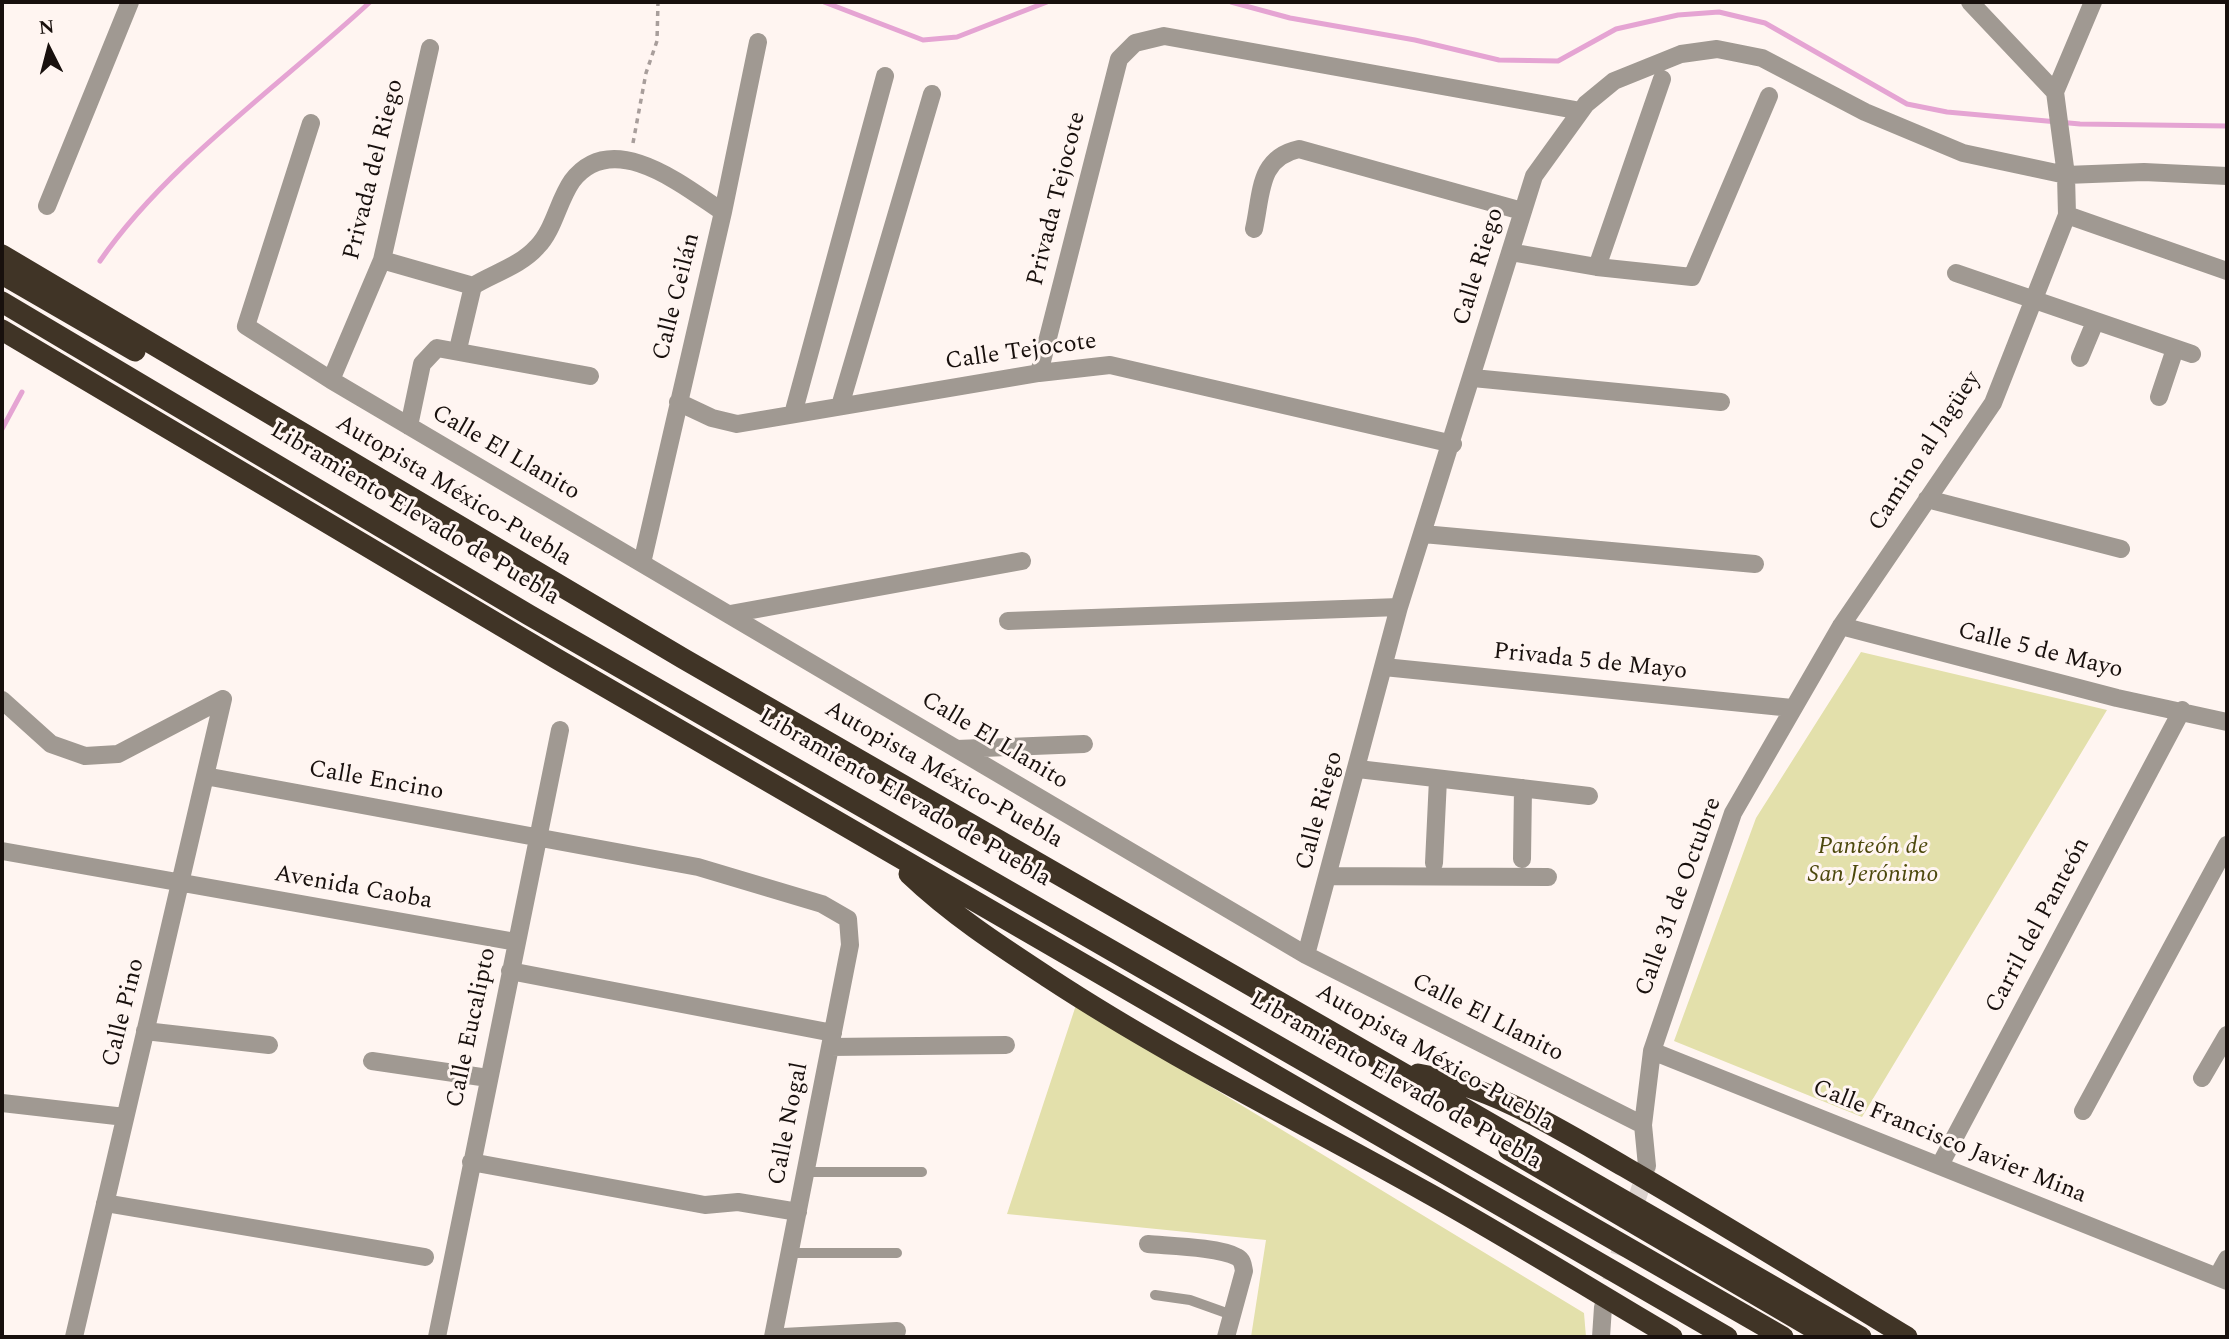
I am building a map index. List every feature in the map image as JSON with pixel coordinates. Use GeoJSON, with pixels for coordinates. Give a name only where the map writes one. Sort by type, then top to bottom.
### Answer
{"type":"FeatureCollection","features":[{"type":"Feature","properties":{"kind":"highway","name":"Autopista México-Puebla"},"geometry":{"type":"LineString","coordinates":[[2,255],[672,652],[1860,1337]]}},
{"type":"Feature","properties":{"kind":"highway","name":"Libramiento Elevado de Puebla"},"geometry":{"type":"LineString","coordinates":[[2,274],[1828,1337]]}},
{"type":"Feature","properties":{"kind":"highway","name":"Libramiento Elevado de Puebla"},"geometry":{"type":"LineString","coordinates":[[2,302],[541,621],[1783,1337]]}},
{"type":"Feature","properties":{"kind":"highway"},"geometry":{"type":"LineString","coordinates":[[2,330],[882,849],[1727,1337]]}},
{"type":"Feature","properties":{"kind":"highway"},"geometry":{"type":"LineString","coordinates":[[2,340],[61,363]]}},
{"type":"Feature","properties":{"kind":"highway"},"geometry":{"type":"LineString","coordinates":[[882,849],[936,900],[1104,1014],[1213,1079],[1427,1192],[1672,1337]]}},
{"type":"Feature","properties":{"kind":"highway"},"geometry":{"type":"LineString","coordinates":[[1402,1071],[1455,1081],[1528,1112],[1676,1196],[1907,1337]]}},
{"type":"Feature","properties":{"kind":"street"},"geometry":{"type":"LineString","coordinates":[[47,206],[130,2]]}},
{"type":"Feature","properties":{"kind":"street"},"geometry":{"type":"LineString","coordinates":[[1970,2],[2056,99]]}},
{"type":"Feature","properties":{"kind":"street"},"geometry":{"type":"LineString","coordinates":[[2066,176],[2056,99],[2093,2]]}},
{"type":"Feature","properties":{"kind":"street","name":"Privada Tejocote"},"geometry":{"type":"LineString","coordinates":[[1039,373],[1119,59],[1135,43],[1164,36],[1581,111]]}},
{"type":"Feature","properties":{"kind":"street","name":"Calle Ceilán"},"geometry":{"type":"LineString","coordinates":[[642,563],[723,212],[758,42]]}},
{"type":"Feature","properties":{"kind":"street","name":"Privada del Riego"},"geometry":{"type":"LineString","coordinates":[[331,380],[382,260],[430,48]]}},
{"type":"Feature","properties":{"kind":"street","name":"Calle Riego"},"geometry":{"type":"LineString","coordinates":[[1306,955],[1358,769],[1399,607],[1453,444],[1534,176],[1581,111],[1614,81],[1681,54],[1717,49],[1745,52],[1762,58],[1865,112],[1963,153],[2066,176],[2144,172],[2227,176]]}},
{"type":"Feature","properties":{"kind":"street"},"geometry":{"type":"LineString","coordinates":[[793,414],[885,76]]}},
{"type":"Feature","properties":{"kind":"street"},"geometry":{"type":"LineString","coordinates":[[1597,267],[1662,79]]}},
{"type":"Feature","properties":{"kind":"street"},"geometry":{"type":"LineString","coordinates":[[840,406],[932,94]]}},
{"type":"Feature","properties":{"kind":"street"},"geometry":{"type":"LineString","coordinates":[[1510,252],[1597,267],[1692,277],[1769,96]]}},
{"type":"Feature","properties":{"kind":"street","name":"Calle El Llanito"},"geometry":{"type":"LineString","coordinates":[[311,123],[246,326],[331,380],[1306,955],[1643,1125]]}},
{"type":"Feature","properties":{"kind":"street"},"geometry":{"type":"LineString","coordinates":[[1254,229],[1268,166],[1280,153],[1298,149],[1522,211]]}},
{"type":"Feature","properties":{"kind":"street"},"geometry":{"type":"LineString","coordinates":[[382,260],[473,285],[521,262],[539,246],[573,180],[595,163],[631,159],[674,179],[723,212]]}},
{"type":"Feature","properties":{"kind":"street","name":"Camino al Jagüey"},"geometry":{"type":"LineString","coordinates":[[1841,626],[1993,403],[2067,215],[2066,176]]}},
{"type":"Feature","properties":{"kind":"street"},"geometry":{"type":"LineString","coordinates":[[2067,215],[2227,271]]}},
{"type":"Feature","properties":{"kind":"street"},"geometry":{"type":"LineString","coordinates":[[1956,273],[2183,351],[2159,397]]}},
{"type":"Feature","properties":{"kind":"street"},"geometry":{"type":"LineString","coordinates":[[458,349],[473,285]]}},
{"type":"Feature","properties":{"kind":"street"},"geometry":{"type":"LineString","coordinates":[[2080,358],[2095,322]]}},
{"type":"Feature","properties":{"kind":"street"},"geometry":{"type":"LineString","coordinates":[[409,426],[425,359],[437,348],[458,349],[590,376]]}},
{"type":"Feature","properties":{"kind":"street","name":"Calle Tejocote"},"geometry":{"type":"LineString","coordinates":[[678,402],[712,418],[737,424],[1039,373],[1110,365],[1453,444]]}},
{"type":"Feature","properties":{"kind":"street"},"geometry":{"type":"LineString","coordinates":[[1473,378],[1721,402]]}},
{"type":"Feature","properties":{"kind":"street"},"geometry":{"type":"LineString","coordinates":[[1927,499],[2121,549]]}},
{"type":"Feature","properties":{"kind":"street"},"geometry":{"type":"LineString","coordinates":[[1423,534],[1755,564]]}},
{"type":"Feature","properties":{"kind":"street"},"geometry":{"type":"LineString","coordinates":[[730,614],[1022,561]]}},
{"type":"Feature","properties":{"kind":"street"},"geometry":{"type":"LineString","coordinates":[[1008,621],[1399,607]]}},
{"type":"Feature","properties":{"kind":"street","name":"Calle 31 de Octubre"},"geometry":{"type":"LineString","coordinates":[[1647,1166],[1643,1125],[1651,1051],[1733,813],[1841,626]]}},
{"type":"Feature","properties":{"kind":"street","name":"Calle 5 de Mayo"},"geometry":{"type":"LineString","coordinates":[[1841,626],[2117,698],[2182,710],[2227,722]]}},
{"type":"Feature","properties":{"kind":"street","name":"Privada 5 de Mayo"},"geometry":{"type":"LineString","coordinates":[[1384,667],[1792,708]]}},
{"type":"Feature","properties":{"kind":"street","name":"Calle Pino"},"geometry":{"type":"LineString","coordinates":[[2,700],[51,744],[85,757],[118,754],[223,699],[74,1337]]}},
{"type":"Feature","properties":{"kind":"street","name":"Carril del Panteón"},"geometry":{"type":"LineString","coordinates":[[1940,1165],[2182,710]]}},
{"type":"Feature","properties":{"kind":"street","name":"Calle Eucalipto"},"geometry":{"type":"LineString","coordinates":[[437,1337],[560,730]]}},
{"type":"Feature","properties":{"kind":"street"},"geometry":{"type":"LineString","coordinates":[[957,749],[1084,744]]}},
{"type":"Feature","properties":{"kind":"street"},"geometry":{"type":"LineString","coordinates":[[1358,769],[1589,796]]}},
{"type":"Feature","properties":{"kind":"street","name":"Calle Encino"},"geometry":{"type":"LineString","coordinates":[[205,775],[698,867],[822,904],[848,919]]}},
{"type":"Feature","properties":{"kind":"street"},"geometry":{"type":"LineString","coordinates":[[1434,863],[1438,779]]}},
{"type":"Feature","properties":{"kind":"street"},"geometry":{"type":"LineString","coordinates":[[1522,788],[1522,859]]}},
{"type":"Feature","properties":{"kind":"street"},"geometry":{"type":"LineString","coordinates":[[2083,1111],[2227,845]]}},
{"type":"Feature","properties":{"kind":"street","name":"Avenida Caoba"},"geometry":{"type":"LineString","coordinates":[[2,851],[516,942]]}},
{"type":"Feature","properties":{"kind":"street"},"geometry":{"type":"LineString","coordinates":[[1328,876],[1548,877]]}},
{"type":"Feature","properties":{"kind":"street","name":"Calle Nogal"},"geometry":{"type":"LineString","coordinates":[[773,1337],[850,945],[848,919]]}},
{"type":"Feature","properties":{"kind":"street"},"geometry":{"type":"LineString","coordinates":[[510,971],[832,1040],[1006,1045]]}},
{"type":"Feature","properties":{"kind":"street"},"geometry":{"type":"LineString","coordinates":[[145,1031],[269,1045]]}},
{"type":"Feature","properties":{"kind":"street"},"geometry":{"type":"LineString","coordinates":[[2202,1078],[2227,1035]]}},
{"type":"Feature","properties":{"kind":"street","name":"Calle Francisco Javier Mina"},"geometry":{"type":"LineString","coordinates":[[1651,1051],[2222,1279]]}},
{"type":"Feature","properties":{"kind":"street"},"geometry":{"type":"LineString","coordinates":[[372,1061],[488,1078]]}},
{"type":"Feature","properties":{"kind":"street"},"geometry":{"type":"LineString","coordinates":[[2,1103],[125,1117]]}},
{"type":"Feature","properties":{"kind":"street"},"geometry":{"type":"LineString","coordinates":[[471,1162],[705,1205],[738,1202],[798,1212]]}},
{"type":"Feature","properties":{"kind":"street"},"geometry":{"type":"LineString","coordinates":[[105,1203],[425,1257]]}},
{"type":"Feature","properties":{"kind":"street"},"geometry":{"type":"LineString","coordinates":[[1148,1244],[1238,1257],[1244,1271],[1226,1337]]}},
{"type":"Feature","properties":{"kind":"street"},"geometry":{"type":"LineString","coordinates":[[2222,1279],[2227,1259]]}},
{"type":"Feature","properties":{"kind":"street"},"geometry":{"type":"LineString","coordinates":[[1601,1337],[1603,1307]]}},
{"type":"Feature","properties":{"kind":"street"},"geometry":{"type":"LineString","coordinates":[[783,1337],[897,1331]]}},
{"type":"Feature","properties":{"kind":"lane"},"geometry":{"type":"LineString","coordinates":[[806,1172],[922,1172]]}},
{"type":"Feature","properties":{"kind":"lane"},"geometry":{"type":"LineString","coordinates":[[789,1253],[897,1254]]}},
{"type":"Feature","properties":{"kind":"lane"},"geometry":{"type":"LineString","coordinates":[[1154,1295],[1190,1300],[1232,1315]]}},
{"type":"Feature","properties":{"kind":"path"},"geometry":{"type":"LineString","coordinates":[[631,159],[646,73],[657,41],[658,2]]}},
{"type":"Feature","properties":{"kind":"green space","name":"Panteón de San Jerónimo"},"geometry":{"type":"Polygon","coordinates":[[[1861,652],[2107,710],[1862,1117],[1674,1041],[1756,818],[1861,652]]]}},
{"type":"Feature","properties":{"kind":"green space"},"geometry":{"type":"Polygon","coordinates":[[[1076,1005],[1584,1313],[1586,1337],[1251,1337],[1266,1240],[1007,1214],[1076,1005]]]}},
{"type":"Feature","properties":{"kind":"waterway"},"geometry":{"type":"LineString","coordinates":[[100,261],[158,191],[192,158],[370,2]]}},
{"type":"Feature","properties":{"kind":"waterway"},"geometry":{"type":"LineString","coordinates":[[824,2],[923,40],[957,37],[1047,2]]}},
{"type":"Feature","properties":{"kind":"waterway"},"geometry":{"type":"LineString","coordinates":[[1231,2],[1290,18],[1415,40],[1499,60],[1558,61],[1616,29],[1678,15],[1719,12],[1765,23],[1907,104],[1947,112],[2080,124],[2227,126]]}},
{"type":"Feature","properties":{"kind":"waterway"},"geometry":{"type":"LineString","coordinates":[[2,429],[22,392]]}},
{"type":"Feature","properties":{"kind":"tunnel"},"geometry":{"type":"LineString","coordinates":[[1603,1307],[1647,1167]]}}]}
